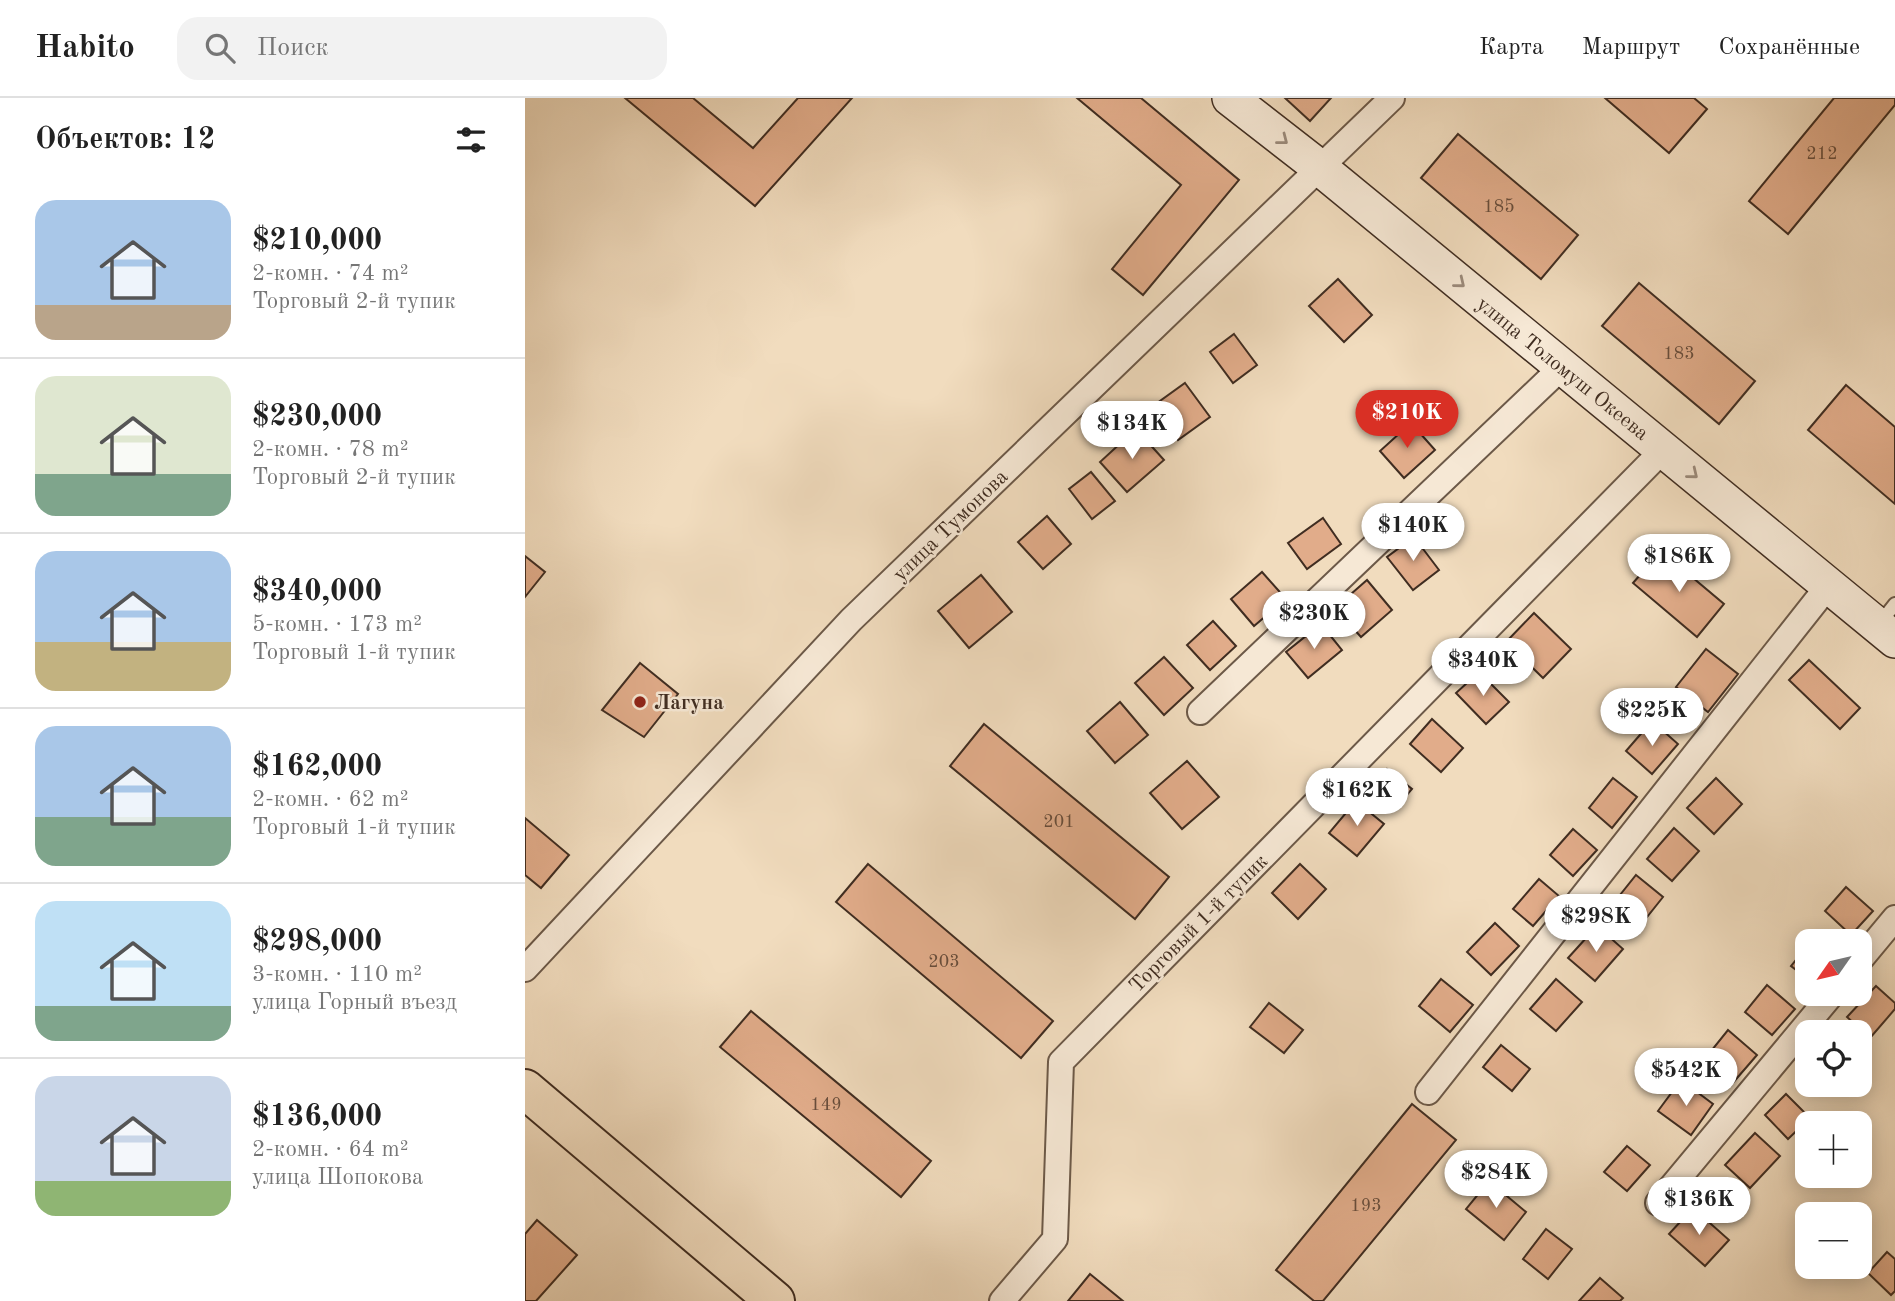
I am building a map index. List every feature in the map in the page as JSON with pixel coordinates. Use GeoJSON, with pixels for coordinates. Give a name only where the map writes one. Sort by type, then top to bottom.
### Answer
{"type":"FeatureCollection","features":[{"type":"Feature","properties":{"kind":"main road"},"geometry":{"type":"LineString","coordinates":[[525,1089],[775,1301]]}},
{"type":"Feature","properties":{"kind":"street","name":"улица Толомуш Океева"},"geometry":{"type":"LineString","coordinates":[[1230,98],[1320,168],[1828,586],[1889,624]]}},
{"type":"Feature","properties":{"kind":"street","name":"улица Тумонова"},"geometry":{"type":"LineString","coordinates":[[525,970],[851,620],[1392,98]]}},
{"type":"Feature","properties":{"kind":"street"},"geometry":{"type":"LineString","coordinates":[[1200,712],[1562,367]]}},
{"type":"Feature","properties":{"kind":"street","name":"Торговый 1-й тупик"},"geometry":{"type":"LineString","coordinates":[[1002,1301],[1055,1239],[1062,1062],[1663,450]]}},
{"type":"Feature","properties":{"kind":"street"},"geometry":{"type":"LineString","coordinates":[[1428,1092],[1828,586]]}},
{"type":"Feature","properties":{"kind":"street"},"geometry":{"type":"LineString","coordinates":[[1873,944],[1895,918]]}},
{"type":"Feature","properties":{"kind":"street"},"geometry":{"type":"LineString","coordinates":[[1658,1203],[1822,1006]]}},
{"type":"Feature","properties":{"kind":"building"},"geometry":{"type":"Polygon","coordinates":[[[625,98],[693,98],[753,148],[798,98],[852,98],[755,206],[625,98]]]}},
{"type":"Feature","properties":{"kind":"building"},"geometry":{"type":"Polygon","coordinates":[[[1077,98],[1141,98],[1239,180],[1143,295],[1112,269],[1181,185],[1077,98]]]}},
{"type":"Feature","properties":{"kind":"building"},"geometry":{"type":"Polygon","coordinates":[[[1285,98],[1331,98],[1310,121],[1285,98]]]}},
{"type":"Feature","properties":{"kind":"building"},"geometry":{"type":"Polygon","coordinates":[[[1605,98],[1694,98],[1707,109],[1669,153],[1605,98]]]}},
{"type":"Feature","properties":{"kind":"building"},"geometry":{"type":"Polygon","coordinates":[[[1834,98],[1895,98],[1895,105],[1788,234],[1749,201],[1834,98]]]}},
{"type":"Feature","properties":{"kind":"building"},"geometry":{"type":"Polygon","coordinates":[[[1458,134],[1578,235],[1541,279],[1421,178],[1458,134]]]}},
{"type":"Feature","properties":{"kind":"building"},"geometry":{"type":"Polygon","coordinates":[[[1338,279],[1372,315],[1344,342],[1309,306],[1338,279]]]}},
{"type":"Feature","properties":{"kind":"building"},"geometry":{"type":"Polygon","coordinates":[[[1639,283],[1755,381],[1719,424],[1602,326],[1639,283]]]}},
{"type":"Feature","properties":{"kind":"building"},"geometry":{"type":"Polygon","coordinates":[[[1234,334],[1257,365],[1233,383],[1210,352],[1234,334]]]}},
{"type":"Feature","properties":{"kind":"building"},"geometry":{"type":"Polygon","coordinates":[[[1185,383],[1210,417],[1178,440],[1153,406],[1185,383]]]}},
{"type":"Feature","properties":{"kind":"building"},"geometry":{"type":"Polygon","coordinates":[[[1846,385],[1895,427],[1895,504],[1808,430],[1846,385]]]}},
{"type":"Feature","properties":{"kind":"building"},"geometry":{"type":"Polygon","coordinates":[[[1411,423],[1435,450],[1404,478],[1380,451],[1411,423]]]}},
{"type":"Feature","properties":{"kind":"building"},"geometry":{"type":"Polygon","coordinates":[[[1136,429],[1164,460],[1127,492],[1100,462],[1136,429]]]}},
{"type":"Feature","properties":{"kind":"building"},"geometry":{"type":"Polygon","coordinates":[[[1091,472],[1115,501],[1092,519],[1069,489],[1091,472]]]}},
{"type":"Feature","properties":{"kind":"building"},"geometry":{"type":"Polygon","coordinates":[[[1047,516],[1071,544],[1043,569],[1018,542],[1047,516]]]}},
{"type":"Feature","properties":{"kind":"building"},"geometry":{"type":"Polygon","coordinates":[[[1323,518],[1341,544],[1307,569],[1288,543],[1323,518]]]}},
{"type":"Feature","properties":{"kind":"building"},"geometry":{"type":"Polygon","coordinates":[[[1414,537],[1439,570],[1413,590],[1387,557],[1414,537]]]}},
{"type":"Feature","properties":{"kind":"building"},"geometry":{"type":"Polygon","coordinates":[[[1661,551],[1724,604],[1697,637],[1633,583],[1661,551]]]}},
{"type":"Feature","properties":{"kind":"building"},"geometry":{"type":"Polygon","coordinates":[[[525,556],[545,572],[525,597],[525,556]]]}},
{"type":"Feature","properties":{"kind":"building"},"geometry":{"type":"Polygon","coordinates":[[[1262,572],[1286,599],[1254,626],[1231,599],[1262,572]]]}},
{"type":"Feature","properties":{"kind":"building"},"geometry":{"type":"Polygon","coordinates":[[[981,575],[1012,612],[969,648],[938,611],[981,575]]]}},
{"type":"Feature","properties":{"kind":"building"},"geometry":{"type":"Polygon","coordinates":[[[1367,580],[1392,610],[1361,637],[1335,608],[1367,580]]]}},
{"type":"Feature","properties":{"kind":"building"},"geometry":{"type":"Polygon","coordinates":[[[1534,613],[1571,649],[1543,678],[1506,642],[1534,613]]]}},
{"type":"Feature","properties":{"kind":"building"},"geometry":{"type":"Polygon","coordinates":[[[1213,621],[1236,646],[1210,670],[1187,645],[1213,621]]]}},
{"type":"Feature","properties":{"kind":"building"},"geometry":{"type":"Polygon","coordinates":[[[1321,624],[1342,650],[1308,678],[1286,652],[1321,624]]]}},
{"type":"Feature","properties":{"kind":"building"},"geometry":{"type":"Polygon","coordinates":[[[1706,649],[1738,674],[1708,712],[1676,687],[1706,649]]]}},
{"type":"Feature","properties":{"kind":"building"},"geometry":{"type":"Polygon","coordinates":[[[1164,657],[1193,688],[1164,715],[1135,683],[1164,657]]]}},
{"type":"Feature","properties":{"kind":"building"},"geometry":{"type":"Polygon","coordinates":[[[1809,660],[1860,708],[1840,729],[1789,680],[1809,660]]]}},
{"type":"Feature","properties":{"kind":"building","name":"Лагуна"},"geometry":{"type":"Polygon","coordinates":[[[640,663],[678,694],[644,737],[602,710],[640,663]]]}},
{"type":"Feature","properties":{"kind":"building"},"geometry":{"type":"Polygon","coordinates":[[[1479,672],[1509,702],[1486,724],[1456,693],[1479,672]]]}},
{"type":"Feature","properties":{"kind":"building"},"geometry":{"type":"Polygon","coordinates":[[[1120,702],[1148,735],[1115,763],[1087,731],[1120,702]]]}},
{"type":"Feature","properties":{"kind":"building"},"geometry":{"type":"Polygon","coordinates":[[[1432,719],[1463,748],[1441,772],[1410,744],[1432,719]]]}},
{"type":"Feature","properties":{"kind":"building"},"geometry":{"type":"Polygon","coordinates":[[[1652,721],[1678,744],[1652,774],[1626,751],[1652,721]]]}},
{"type":"Feature","properties":{"kind":"building"},"geometry":{"type":"Polygon","coordinates":[[[984,724],[1169,877],[1135,919],[950,766],[984,724]]]}},
{"type":"Feature","properties":{"kind":"building"},"geometry":{"type":"Polygon","coordinates":[[[1187,761],[1219,797],[1182,829],[1150,793],[1187,761]]]}},
{"type":"Feature","properties":{"kind":"building"},"geometry":{"type":"Polygon","coordinates":[[[1387,769],[1412,789],[1394,810],[1370,790],[1387,769]]]}},
{"type":"Feature","properties":{"kind":"building"},"geometry":{"type":"Polygon","coordinates":[[[1613,778],[1637,797],[1612,828],[1589,808],[1613,778]]]}},
{"type":"Feature","properties":{"kind":"building"},"geometry":{"type":"Polygon","coordinates":[[[1716,778],[1742,804],[1714,834],[1687,808],[1716,778]]]}},
{"type":"Feature","properties":{"kind":"building"},"geometry":{"type":"Polygon","coordinates":[[[1356,801],[1384,824],[1357,856],[1329,833],[1356,801]]]}},
{"type":"Feature","properties":{"kind":"building"},"geometry":{"type":"Polygon","coordinates":[[[525,818],[569,855],[541,888],[525,875],[525,818]]]}},
{"type":"Feature","properties":{"kind":"building"},"geometry":{"type":"Polygon","coordinates":[[[1674,828],[1699,851],[1672,881],[1647,859],[1674,828]]]}},
{"type":"Feature","properties":{"kind":"building"},"geometry":{"type":"Polygon","coordinates":[[[1573,829],[1597,850],[1573,876],[1550,855],[1573,829]]]}},
{"type":"Feature","properties":{"kind":"building"},"geometry":{"type":"Polygon","coordinates":[[[868,864],[1053,1021],[1021,1058],[836,902],[868,864]]]}},
{"type":"Feature","properties":{"kind":"building"},"geometry":{"type":"Polygon","coordinates":[[[1300,864],[1326,889],[1298,919],[1272,893],[1300,864]]]}},
{"type":"Feature","properties":{"kind":"building"},"geometry":{"type":"Polygon","coordinates":[[[1636,875],[1663,897],[1639,927],[1612,905],[1636,875]]]}},
{"type":"Feature","properties":{"kind":"building"},"geometry":{"type":"Polygon","coordinates":[[[1539,879],[1559,896],[1533,926],[1513,909],[1539,879]]]}},
{"type":"Feature","properties":{"kind":"building"},"geometry":{"type":"Polygon","coordinates":[[[1846,887],[1873,911],[1856,929],[1844,929],[1825,911],[1846,887]]]}},
{"type":"Feature","properties":{"kind":"building"},"geometry":{"type":"Polygon","coordinates":[[[1495,923],[1519,946],[1491,975],[1467,952],[1495,923]]]}},
{"type":"Feature","properties":{"kind":"building"},"geometry":{"type":"Polygon","coordinates":[[[1597,926],[1623,949],[1595,981],[1568,958],[1597,926]]]}},
{"type":"Feature","properties":{"kind":"building"},"geometry":{"type":"Polygon","coordinates":[[[1441,979],[1473,1005],[1450,1032],[1419,1006],[1441,979]]]}},
{"type":"Feature","properties":{"kind":"building"},"geometry":{"type":"Polygon","coordinates":[[[1556,979],[1582,1002],[1556,1031],[1530,1009],[1556,979]]]}},
{"type":"Feature","properties":{"kind":"building"},"geometry":{"type":"Polygon","coordinates":[[[1767,985],[1795,1009],[1772,1035],[1745,1012],[1767,985]]]}},
{"type":"Feature","properties":{"kind":"building"},"geometry":{"type":"Polygon","coordinates":[[[1876,986],[1895,1003],[1895,1009],[1872,1036],[1872,1020],[1850,1020],[1847,1017],[1857,1006],[1873,1006],[1873,989],[1876,986]]]}},
{"type":"Feature","properties":{"kind":"building"},"geometry":{"type":"Polygon","coordinates":[[[1269,1003],[1303,1030],[1284,1053],[1250,1027],[1269,1003]]]}},
{"type":"Feature","properties":{"kind":"building"},"geometry":{"type":"Polygon","coordinates":[[[751,1011],[931,1161],[901,1197],[720,1047],[751,1011]]]}},
{"type":"Feature","properties":{"kind":"building"},"geometry":{"type":"Polygon","coordinates":[[[1728,1030],[1757,1055],[1731,1085],[1703,1061],[1728,1030]]]}},
{"type":"Feature","properties":{"kind":"building"},"geometry":{"type":"Polygon","coordinates":[[[1501,1045],[1530,1069],[1512,1091],[1483,1067],[1501,1045]]]}},
{"type":"Feature","properties":{"kind":"building"},"geometry":{"type":"Polygon","coordinates":[[[1681,1080],[1713,1104],[1691,1135],[1658,1111],[1681,1080]]]}},
{"type":"Feature","properties":{"kind":"building"},"geometry":{"type":"Polygon","coordinates":[[[1786,1094],[1803,1111],[1795,1111],[1795,1132],[1788,1139],[1765,1115],[1786,1094]]]}},
{"type":"Feature","properties":{"kind":"building"},"geometry":{"type":"Polygon","coordinates":[[[1412,1104],[1456,1140],[1323,1301],[1314,1301],[1276,1270],[1412,1104]]]}},
{"type":"Feature","properties":{"kind":"building"},"geometry":{"type":"Polygon","coordinates":[[[1755,1133],[1780,1156],[1750,1188],[1725,1165],[1755,1133]]]}},
{"type":"Feature","properties":{"kind":"building"},"geometry":{"type":"Polygon","coordinates":[[[1627,1146],[1650,1165],[1627,1191],[1604,1172],[1627,1146]]]}},
{"type":"Feature","properties":{"kind":"building"},"geometry":{"type":"Polygon","coordinates":[[[1489,1181],[1526,1212],[1504,1240],[1466,1209],[1489,1181]]]}},
{"type":"Feature","properties":{"kind":"building"},"geometry":{"type":"Polygon","coordinates":[[[1693,1208],[1729,1240],[1705,1266],[1669,1234],[1693,1208]]]}},
{"type":"Feature","properties":{"kind":"building"},"geometry":{"type":"Polygon","coordinates":[[[537,1220],[577,1255],[536,1301],[525,1301],[525,1234],[537,1220]]]}},
{"type":"Feature","properties":{"kind":"building"},"geometry":{"type":"Polygon","coordinates":[[[1546,1229],[1572,1249],[1548,1279],[1523,1259],[1546,1229]]]}},
{"type":"Feature","properties":{"kind":"building"},"geometry":{"type":"Polygon","coordinates":[[[1887,1252],[1895,1259],[1895,1291],[1891,1295],[1872,1277],[1872,1269],[1887,1252]]]}},
{"type":"Feature","properties":{"kind":"building"},"geometry":{"type":"Polygon","coordinates":[[[1090,1274],[1123,1301],[1068,1301],[1090,1274]]]}},
{"type":"Feature","properties":{"kind":"building"},"geometry":{"type":"Polygon","coordinates":[[[1600,1278],[1623,1298],[1620,1301],[1579,1301],[1600,1278]]]}},
{"type":"Feature","properties":{"kind":"place","name":"Лагуна"},"geometry":{"type":"Point","coordinates":[640,702]}}]}
